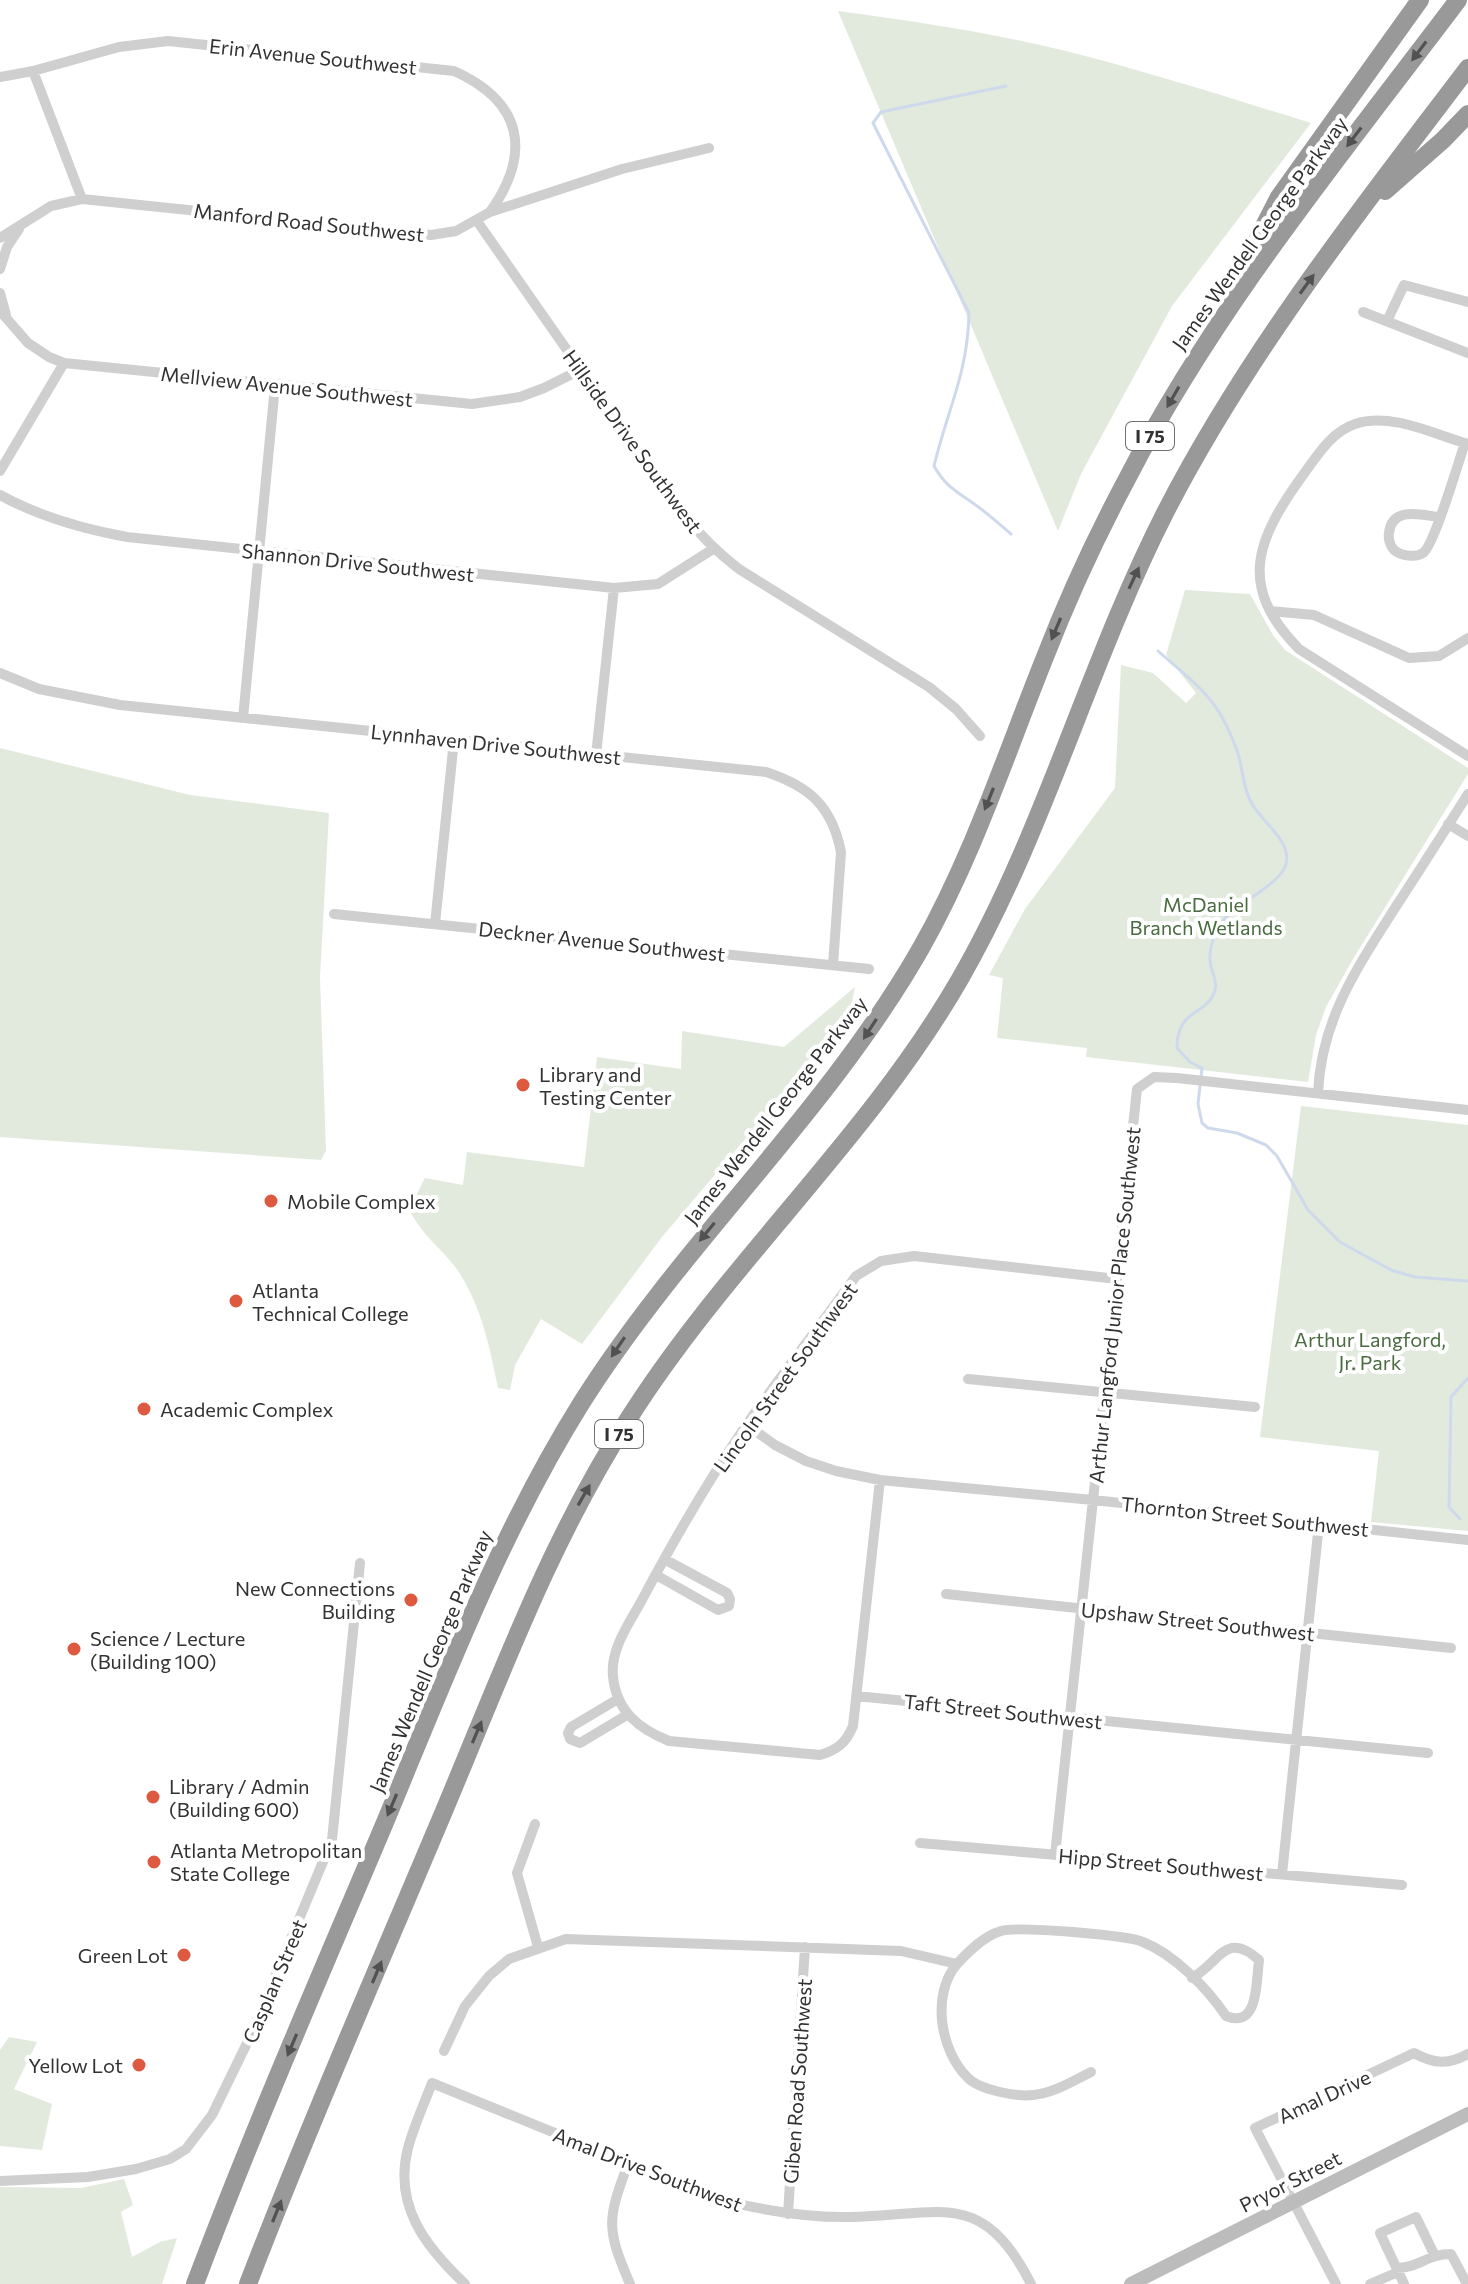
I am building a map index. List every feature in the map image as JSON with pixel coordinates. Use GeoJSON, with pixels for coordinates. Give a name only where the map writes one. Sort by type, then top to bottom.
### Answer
{"type":"FeatureCollection","features":[{"type":"Feature","properties":{"kind":"highway"},"geometry":{"type":"LineString","coordinates":[[1202,348],[1264,222],[1420,0]]}},
{"type":"Feature","properties":{"kind":"highway","name":"James Wendell George Parkway"},"geometry":{"type":"LineString","coordinates":[[195,2284],[438,1693],[487,1579],[527,1497],[624,1338],[862,1040],[909,968],[937,918],[966,854],[1047,650],[1093,546],[1148,439],[1234,299],[1458,0]]}},
{"type":"Feature","properties":{"kind":"highway","name":"I 75"},"geometry":{"type":"LineString","coordinates":[[248,2284],[510,1653],[572,1517],[627,1421],[670,1356],[882,1094],[949,998],[1012,876],[1103,649],[1168,508],[1214,425],[1265,343],[1468,68]]}},
{"type":"Feature","properties":{"kind":"highway"},"geometry":{"type":"LineString","coordinates":[[1379,192],[1443,140],[1468,114]]}},
{"type":"Feature","properties":{"kind":"main road","name":"Pryor Street"},"geometry":{"type":"LineString","coordinates":[[1131,2284],[1468,2114]]}},
{"type":"Feature","properties":{"kind":"street","name":"Erin Avenue Southwest"},"geometry":{"type":"LineString","coordinates":[[0,77],[119,47],[168,41],[454,71],[476,81],[492,94],[507,114],[514,134],[517,154],[513,172],[505,191],[490,212]]}},
{"type":"Feature","properties":{"kind":"street"},"geometry":{"type":"LineString","coordinates":[[33,71],[82,199]]}},
{"type":"Feature","properties":{"kind":"street","name":"Manford Road Southwest"},"geometry":{"type":"LineString","coordinates":[[0,238],[51,206],[82,199],[431,235],[456,231],[490,212],[622,169],[709,148]]}},
{"type":"Feature","properties":{"kind":"street","name":"Hillside Drive Southwest"},"geometry":{"type":"LineString","coordinates":[[477,221],[682,513],[713,549],[739,569],[929,687],[956,709],[980,736]]}},
{"type":"Feature","properties":{"kind":"street"},"geometry":{"type":"LineString","coordinates":[[0,269],[7,247],[22,224]]}},
{"type":"Feature","properties":{"kind":"street"},"geometry":{"type":"LineString","coordinates":[[1387,321],[1404,285],[1468,302]]}},
{"type":"Feature","properties":{"kind":"street","name":"Mellview Avenue Southwest"},"geometry":{"type":"LineString","coordinates":[[0,293],[3,313],[28,343],[64,363],[472,404],[520,397],[580,370]]}},
{"type":"Feature","properties":{"kind":"street"},"geometry":{"type":"LineString","coordinates":[[1363,312],[1468,353]]}},
{"type":"Feature","properties":{"kind":"street"},"geometry":{"type":"LineString","coordinates":[[0,471],[64,363]]}},
{"type":"Feature","properties":{"kind":"street"},"geometry":{"type":"LineString","coordinates":[[243,718],[275,386]]}},
{"type":"Feature","properties":{"kind":"street"},"geometry":{"type":"LineString","coordinates":[[1439,517],[1402,514],[1395,518],[1391,526],[1390,542],[1402,555],[1414,556],[1429,547],[1466,444],[1392,421],[1374,420],[1353,425],[1337,434],[1322,449],[1269,530],[1259,568],[1260,584],[1280,630],[1299,649],[1468,756]]}},
{"type":"Feature","properties":{"kind":"street","name":"Shannon Drive Southwest"},"geometry":{"type":"LineString","coordinates":[[0,495],[41,515],[92,531],[259,552],[614,588],[658,584],[713,549]]}},
{"type":"Feature","properties":{"kind":"street"},"geometry":{"type":"LineString","coordinates":[[596,755],[614,588]]}},
{"type":"Feature","properties":{"kind":"street"},"geometry":{"type":"LineString","coordinates":[[1270,611],[1314,615],[1409,658],[1439,656],[1468,638]]}},
{"type":"Feature","properties":{"kind":"street","name":"Lynnhaven Drive Southwest"},"geometry":{"type":"LineString","coordinates":[[0,673],[39,689],[120,705],[766,772],[791,780],[811,793],[831,820],[841,852],[833,965]]}},
{"type":"Feature","properties":{"kind":"street"},"geometry":{"type":"LineString","coordinates":[[435,924],[454,740]]}},
{"type":"Feature","properties":{"kind":"street"},"geometry":{"type":"LineString","coordinates":[[1318,1093],[1324,1041],[1339,1001],[1468,794]]}},
{"type":"Feature","properties":{"kind":"street"},"geometry":{"type":"LineString","coordinates":[[1448,824],[1468,836]]}},
{"type":"Feature","properties":{"kind":"street","name":"Deckner Avenue Southwest"},"geometry":{"type":"LineString","coordinates":[[334,914],[869,969]]}},
{"type":"Feature","properties":{"kind":"street","name":"Arthur Langford Junior Place Southwest"},"geometry":{"type":"LineString","coordinates":[[1055,1855],[1137,1089],[1154,1077],[1212,1080],[1468,1110]]}},
{"type":"Feature","properties":{"kind":"street","name":"Lincoln Street Southwest"},"geometry":{"type":"LineString","coordinates":[[627,1715],[618,1699],[612,1675],[616,1650],[664,1559],[747,1425],[856,1276],[881,1261],[914,1256],[1117,1279]]}},
{"type":"Feature","properties":{"kind":"street"},"geometry":{"type":"LineString","coordinates":[[968,1379],[1255,1407]]}},
{"type":"Feature","properties":{"kind":"street","name":"Thornton Street Southwest"},"geometry":{"type":"LineString","coordinates":[[747,1425],[775,1445],[806,1461],[880,1480],[1468,1540]]}},
{"type":"Feature","properties":{"kind":"street"},"geometry":{"type":"LineString","coordinates":[[618,1699],[571,1727],[568,1733],[570,1739],[580,1743],[627,1715],[647,1733],[669,1741],[820,1755],[836,1750],[848,1738],[853,1726],[880,1480]]}},
{"type":"Feature","properties":{"kind":"street"},"geometry":{"type":"LineString","coordinates":[[1282,1874],[1319,1524]]}},
{"type":"Feature","properties":{"kind":"street"},"geometry":{"type":"LineString","coordinates":[[656,1575],[718,1610],[729,1606],[727,1593],[664,1559]]}},
{"type":"Feature","properties":{"kind":"street","name":"Casplan Street"},"geometry":{"type":"LineString","coordinates":[[0,2181],[88,2177],[136,2169],[170,2159],[186,2149],[212,2115],[233,2075],[332,1840],[360,1563]]}},
{"type":"Feature","properties":{"kind":"street","name":"Upshaw Street Southwest"},"geometry":{"type":"LineString","coordinates":[[946,1594],[1451,1648]]}},
{"type":"Feature","properties":{"kind":"street","name":"Taft Street Southwest"},"geometry":{"type":"LineString","coordinates":[[856,1696],[1428,1753]]}},
{"type":"Feature","properties":{"kind":"street"},"geometry":{"type":"LineString","coordinates":[[535,1824],[517,1873],[538,1947]]}},
{"type":"Feature","properties":{"kind":"street","name":"Hipp Street Southwest"},"geometry":{"type":"LineString","coordinates":[[920,1843],[1402,1885]]}},
{"type":"Feature","properties":{"kind":"street"},"geometry":{"type":"LineString","coordinates":[[1091,2072],[1055,2090],[1032,2096],[1001,2093],[969,2080],[947,2048],[941,2014],[948,1975],[971,1948],[1001,1931],[1035,1929],[1141,1941],[1170,1957],[1226,2016],[1243,2018],[1250,2013],[1254,2003],[1259,1960],[1245,1948],[1236,1946],[1220,1953],[1203,1972],[1192,1978]]}},
{"type":"Feature","properties":{"kind":"street"},"geometry":{"type":"LineString","coordinates":[[444,2051],[465,2006],[489,1976],[509,1959],[566,1939],[901,1951],[957,1964]]}},
{"type":"Feature","properties":{"kind":"street","name":"Giben Road Southwest"},"geometry":{"type":"LineString","coordinates":[[788,2214],[805,1947]]}},
{"type":"Feature","properties":{"kind":"street","name":"Amal Drive"},"geometry":{"type":"LineString","coordinates":[[1294,2201],[1255,2128],[1414,2053],[1437,2062],[1451,2063],[1468,2054]]}},
{"type":"Feature","properties":{"kind":"street","name":"Amal Drive Southwest"},"geometry":{"type":"LineString","coordinates":[[465,2284],[425,2241],[413,2219],[406,2193],[408,2148],[432,2083],[717,2199],[788,2214],[852,2217],[934,2210],[970,2217],[993,2230],[1011,2249],[1031,2284]]}},
{"type":"Feature","properties":{"kind":"street"},"geometry":{"type":"LineString","coordinates":[[628,2164],[610,2220],[615,2249],[630,2284]]}},
{"type":"Feature","properties":{"kind":"street"},"geometry":{"type":"LineString","coordinates":[[1294,2201],[1336,2284]]}},
{"type":"Feature","properties":{"kind":"street"},"geometry":{"type":"LineString","coordinates":[[1404,2284],[1380,2233],[1416,2217],[1434,2254]]}},
{"type":"Feature","properties":{"kind":"street"},"geometry":{"type":"LineString","coordinates":[[1370,2284],[1397,2270],[1410,2268],[1434,2254],[1451,2254],[1467,2284]]}},
{"type":"Feature","properties":{"kind":"green space"},"geometry":{"type":"Polygon","coordinates":[[[838,11],[953,28],[1066,51],[1311,123],[1172,306],[1081,474],[1058,531],[838,11]]]}},
{"type":"Feature","properties":{"kind":"green space","name":"McDaniel Branch Wetlands"},"geometry":{"type":"Polygon","coordinates":[[[1185,590],[1250,594],[1285,650],[1468,768],[1468,774],[1326,1007],[1316,1035],[1308,1082],[1086,1057],[1087,1048],[997,1038],[1003,978],[989,975],[1025,909],[1115,788],[1121,665],[1153,673],[1186,703],[1196,693],[1166,655],[1185,590]]]}},
{"type":"Feature","properties":{"kind":"green space"},"geometry":{"type":"Polygon","coordinates":[[[0,748],[190,795],[329,813],[320,977],[326,1151],[321,1160],[0,1137],[0,748]]]}},
{"type":"Feature","properties":{"kind":"green space"},"geometry":{"type":"Polygon","coordinates":[[[855,987],[849,1017],[662,1237],[582,1344],[541,1319],[515,1365],[510,1390],[498,1388],[484,1329],[468,1287],[454,1265],[420,1228],[409,1209],[425,1178],[463,1185],[467,1152],[584,1167],[597,1057],[681,1069],[682,1031],[784,1047],[855,987]]]}},
{"type":"Feature","properties":{"kind":"green space","name":"Arthur Langford, Jr. Park"},"geometry":{"type":"Polygon","coordinates":[[[1301,1106],[1468,1125],[1468,1531],[1371,1522],[1379,1451],[1260,1437],[1301,1106]]]}},
{"type":"Feature","properties":{"kind":"green space"},"geometry":{"type":"Polygon","coordinates":[[[9,2037],[37,2042],[14,2089],[52,2104],[42,2150],[0,2146],[0,2050],[9,2037]]]}},
{"type":"Feature","properties":{"kind":"green space"},"geometry":{"type":"Polygon","coordinates":[[[124,2179],[133,2205],[121,2212],[132,2257],[160,2242],[177,2238],[162,2284],[0,2284],[0,2187],[81,2188],[124,2179]]]}},
{"type":"Feature","properties":{"kind":"waterway"},"geometry":{"type":"LineString","coordinates":[[1006,86],[881,112],[873,123],[969,313],[961,373],[934,466],[950,486],[1011,534]]}},
{"type":"Feature","properties":{"kind":"waterway"},"geometry":{"type":"LineString","coordinates":[[1158,651],[1195,684],[1219,711],[1236,748],[1249,797],[1280,839],[1287,855],[1286,864],[1275,880],[1220,925],[1210,956],[1215,990],[1206,1004],[1187,1018],[1178,1035],[1177,1048],[1190,1062],[1202,1068],[1198,1104],[1202,1123],[1208,1128],[1237,1133],[1266,1145],[1277,1156],[1308,1210],[1340,1242],[1391,1270],[1415,1277],[1468,1281]]}},
{"type":"Feature","properties":{"kind":"waterway"},"geometry":{"type":"LineString","coordinates":[[1460,1519],[1449,1507],[1451,1397],[1468,1378]]}},
{"type":"Feature","properties":{"kind":"place","name":"Library and Testing Center"},"geometry":{"type":"Point","coordinates":[523,1085]}},
{"type":"Feature","properties":{"kind":"place","name":"Mobile Complex"},"geometry":{"type":"Point","coordinates":[271,1201]}},
{"type":"Feature","properties":{"kind":"place","name":"Atlanta Technical College"},"geometry":{"type":"Point","coordinates":[236,1301]}},
{"type":"Feature","properties":{"kind":"place","name":"Academic Complex"},"geometry":{"type":"Point","coordinates":[144,1409]}},
{"type":"Feature","properties":{"kind":"place","name":"New Connections Building"},"geometry":{"type":"Point","coordinates":[411,1600]}},
{"type":"Feature","properties":{"kind":"place","name":"Science / Lecture (Building 100)"},"geometry":{"type":"Point","coordinates":[74,1649]}},
{"type":"Feature","properties":{"kind":"place","name":"Library / Admin (Building 600)"},"geometry":{"type":"Point","coordinates":[153,1797]}},
{"type":"Feature","properties":{"kind":"place","name":"Atlanta Metropolitan State College"},"geometry":{"type":"Point","coordinates":[154,1862]}},
{"type":"Feature","properties":{"kind":"place","name":"Green Lot"},"geometry":{"type":"Point","coordinates":[184,1955]}},
{"type":"Feature","properties":{"kind":"place","name":"Yellow Lot"},"geometry":{"type":"Point","coordinates":[139,2065]}}]}
